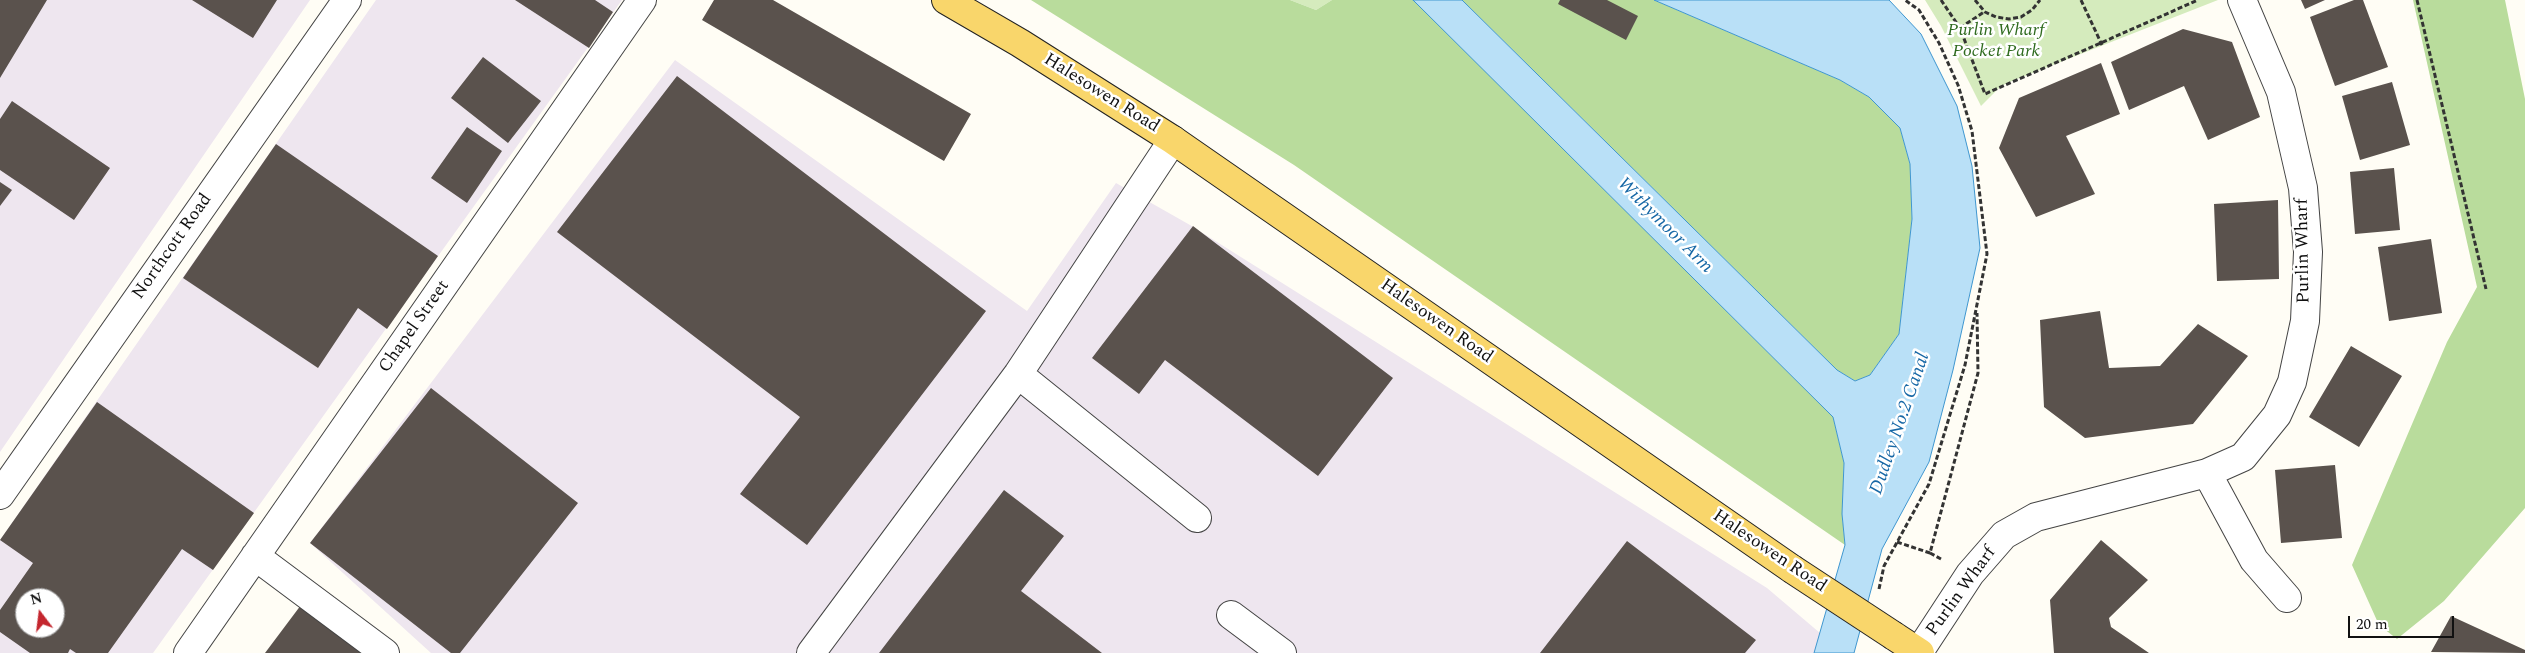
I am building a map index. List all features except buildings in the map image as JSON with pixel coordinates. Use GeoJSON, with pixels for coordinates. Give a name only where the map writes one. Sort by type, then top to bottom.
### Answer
{"type":"FeatureCollection","features":[{"type":"Feature","properties":{"kind":"main road","name":"Halesowen Road"},"geometry":{"type":"LineString","coordinates":[[946,0],[1020,43],[1173,140],[1792,569],[1919,653]]}},
{"type":"Feature","properties":{"kind":"street","name":"Northcott Road"},"geometry":{"type":"LineString","coordinates":[[0,495],[347,0]]}},
{"type":"Feature","properties":{"kind":"street","name":"Chapel Street"},"geometry":{"type":"LineString","coordinates":[[188,653],[642,0]]}},
{"type":"Feature","properties":{"kind":"street","name":"Purlin Wharf"},"geometry":{"type":"LineString","coordinates":[[1919,653],[1970,574],[2004,534],[2036,517],[2207,473],[2243,457],[2278,415],[2292,382],[2306,321],[2308,252],[2303,188],[2281,92],[2242,0]]}},
{"type":"Feature","properties":{"kind":"street"},"geometry":{"type":"LineString","coordinates":[[811,653],[1018,374],[1173,140]]}},
{"type":"Feature","properties":{"kind":"street"},"geometry":{"type":"LineString","coordinates":[[1018,374],[1196,518]]}},
{"type":"Feature","properties":{"kind":"street"},"geometry":{"type":"LineString","coordinates":[[2207,473],[2254,560],[2287,598]]}},
{"type":"Feature","properties":{"kind":"street"},"geometry":{"type":"LineString","coordinates":[[256,556],[385,653]]}},
{"type":"Feature","properties":{"kind":"street"},"geometry":{"type":"LineString","coordinates":[[1232,615],[1282,653]]}},
{"type":"Feature","properties":{"kind":"path"},"geometry":{"type":"LineString","coordinates":[[1878,595],[1884,566],[1929,484],[1965,365],[1987,254],[1972,131],[1958,85],[1939,43],[1919,10],[1905,0]]}},
{"type":"Feature","properties":{"kind":"path"},"geometry":{"type":"LineString","coordinates":[[1941,0],[1960,28],[1985,94],[2102,45],[2198,0]]}},
{"type":"Feature","properties":{"kind":"path"},"geometry":{"type":"LineString","coordinates":[[1975,0],[1985,12],[1996,17],[2009,19],[2021,17],[2032,10],[2040,0]]}},
{"type":"Feature","properties":{"kind":"path"},"geometry":{"type":"LineString","coordinates":[[2082,0],[2102,45]]}},
{"type":"Feature","properties":{"kind":"path"},"geometry":{"type":"LineString","coordinates":[[2417,0],[2486,289]]}},
{"type":"Feature","properties":{"kind":"path"},"geometry":{"type":"LineString","coordinates":[[1960,28],[1985,12]]}},
{"type":"Feature","properties":{"kind":"path"},"geometry":{"type":"LineString","coordinates":[[1930,553],[1978,373],[1977,305]]}},
{"type":"Feature","properties":{"kind":"path"},"geometry":{"type":"LineString","coordinates":[[1898,542],[1930,553],[1970,574]]}},
{"type":"Feature","properties":{"kind":"shaded area"},"geometry":{"type":"Polygon","coordinates":[[[0,0],[310,0],[0,452],[0,0]]]}},
{"type":"Feature","properties":{"kind":"shaded area"},"geometry":{"type":"Polygon","coordinates":[[[376,0],[622,0],[153,653],[0,653],[0,540],[376,0]]]}},
{"type":"Feature","properties":{"kind":"shaded area"},"geometry":{"type":"Polygon","coordinates":[[[675,60],[1027,311],[1116,183],[1190,225],[1767,588],[1820,633],[1816,650],[1814,653],[431,653],[310,543],[675,60]]]}},
{"type":"Feature","properties":{"kind":"green space"},"geometry":{"type":"Polygon","coordinates":[[[1031,0],[1290,0],[1316,10],[1332,0],[1414,0],[1833,417],[1844,463],[1842,514],[1845,545],[1294,165],[1031,0]]]}},
{"type":"Feature","properties":{"kind":"green space"},"geometry":{"type":"Polygon","coordinates":[[[1290,0],[1332,0],[1316,10],[1290,0]]]}},
{"type":"Feature","properties":{"kind":"green space"},"geometry":{"type":"Polygon","coordinates":[[[1462,0],[1654,0],[1840,80],[1869,97],[1900,128],[1910,164],[1912,219],[1899,334],[1870,375],[1855,381],[1837,370],[1462,0]]]}},
{"type":"Feature","properties":{"kind":"green space","name":"Purlin Wharf Pocket Park"},"geometry":{"type":"Polygon","coordinates":[[[1925,0],[2218,0],[2012,81],[2001,86],[1981,106],[1941,26],[1925,0]]]}},
{"type":"Feature","properties":{"kind":"green space"},"geometry":{"type":"Polygon","coordinates":[[[2413,0],[2505,0],[2525,99],[2525,508],[2444,601],[2397,639],[2379,625],[2352,565],[2447,342],[2477,287],[2413,0]]]}},
{"type":"Feature","properties":{"kind":"water"},"geometry":{"type":"Polygon","coordinates":[[[1413,0],[1462,0],[1837,370],[1855,381],[1870,375],[1899,334],[1912,219],[1910,164],[1900,128],[1869,97],[1840,80],[1654,0],[1889,0],[1921,34],[1957,106],[1972,166],[1980,248],[1953,370],[1929,462],[1882,549],[1854,653],[1814,653],[1845,545],[1842,514],[1844,463],[1833,417],[1413,0]]]}},
{"type":"Feature","properties":{"kind":"water label","name":"Withymoor Arm"},"geometry":{"type":"Point","coordinates":[1664,226]}},
{"type":"Feature","properties":{"kind":"water label","name":"Dudley No.2 Canal"},"geometry":{"type":"Point","coordinates":[1901,424]}}]}
